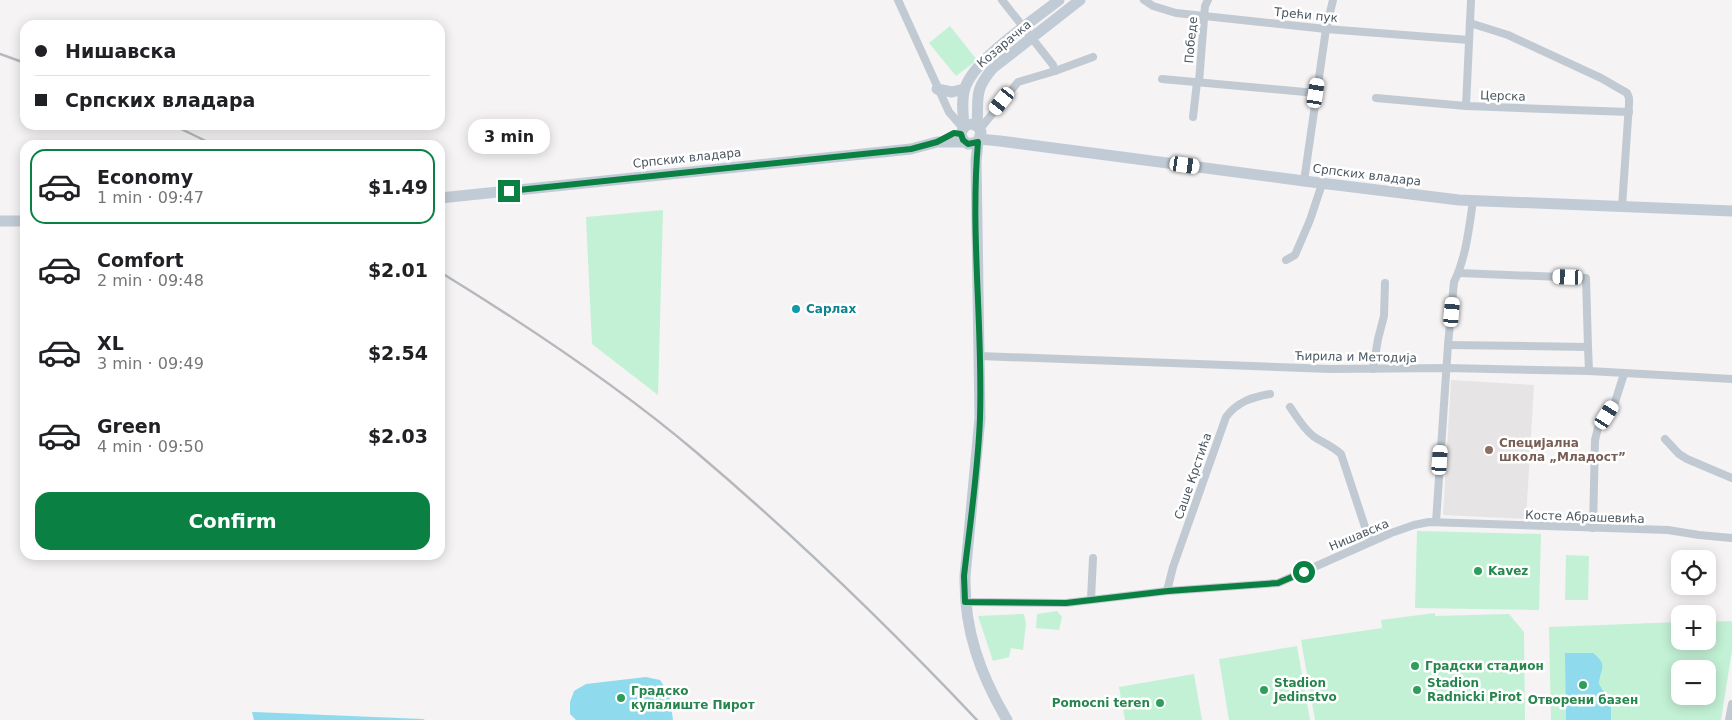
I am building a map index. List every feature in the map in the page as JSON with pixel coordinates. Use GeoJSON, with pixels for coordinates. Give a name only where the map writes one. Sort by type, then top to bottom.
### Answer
{"type":"FeatureCollection","features":[{"type":"Feature","properties":{"kind":"main road","name":"Козарачка"},"geometry":{"type":"LineString","coordinates":[[972,134],[963,109],[964,89],[969,78],[980,64],[1059,0]]}},
{"type":"Feature","properties":{"kind":"main road","name":"Козарачка"},"geometry":{"type":"LineString","coordinates":[[972,134],[976,104],[982,82],[993,68],[1080,0]]}},
{"type":"Feature","properties":{"kind":"main road"},"geometry":{"type":"LineString","coordinates":[[937,90],[952,92],[964,89]]}},
{"type":"Feature","properties":{"kind":"main road","name":"Српских владара"},"geometry":{"type":"LineString","coordinates":[[445,197],[911,149],[937,142],[954,133],[972,134],[1000,141],[1322,184],[1473,201],[1732,211]]}},
{"type":"Feature","properties":{"kind":"main road"},"geometry":{"type":"LineString","coordinates":[[972,134],[976,161],[980,418],[964,576],[965,602],[967,621],[982,670],[987,683],[1008,720]]}},
{"type":"Feature","properties":{"kind":"main road"},"geometry":{"type":"LineString","coordinates":[[0,221],[20,221]]}},
{"type":"Feature","properties":{"kind":"street"},"geometry":{"type":"LineString","coordinates":[[898,0],[937,90],[949,112],[972,134],[1018,82],[1056,71],[1093,57]]}},
{"type":"Feature","properties":{"kind":"street"},"geometry":{"type":"LineString","coordinates":[[1002,0],[1033,38],[1056,71]]}},
{"type":"Feature","properties":{"kind":"street","name":"Трећи пук"},"geometry":{"type":"LineString","coordinates":[[1144,0],[1164,10],[1205,16],[1326,29],[1469,40]]}},
{"type":"Feature","properties":{"kind":"street","name":"Победе"},"geometry":{"type":"LineString","coordinates":[[1193,117],[1208,0]]}},
{"type":"Feature","properties":{"kind":"street"},"geometry":{"type":"LineString","coordinates":[[1304,181],[1326,29],[1333,0]]}},
{"type":"Feature","properties":{"kind":"street"},"geometry":{"type":"LineString","coordinates":[[1466,106],[1471,0]]}},
{"type":"Feature","properties":{"kind":"street"},"geometry":{"type":"LineString","coordinates":[[1470,23],[1508,35],[1614,84],[1628,96],[1629,112],[1622,207]]}},
{"type":"Feature","properties":{"kind":"street"},"geometry":{"type":"LineString","coordinates":[[1162,79],[1316,93]]}},
{"type":"Feature","properties":{"kind":"street","name":"Церска"},"geometry":{"type":"LineString","coordinates":[[1376,98],[1466,106],[1629,112]]}},
{"type":"Feature","properties":{"kind":"street"},"geometry":{"type":"LineString","coordinates":[[1286,260],[1295,255],[1310,220],[1322,184]]}},
{"type":"Feature","properties":{"kind":"street"},"geometry":{"type":"LineString","coordinates":[[1436,522],[1454,282],[1459,273],[1473,201]]}},
{"type":"Feature","properties":{"kind":"street"},"geometry":{"type":"LineString","coordinates":[[1459,273],[1586,278],[1589,371]]}},
{"type":"Feature","properties":{"kind":"street"},"geometry":{"type":"LineString","coordinates":[[1373,369],[1384,316],[1385,283]]}},
{"type":"Feature","properties":{"kind":"street"},"geometry":{"type":"LineString","coordinates":[[1448,345],[1588,347]]}},
{"type":"Feature","properties":{"kind":"street","name":"Ћирила и Методија"},"geometry":{"type":"LineString","coordinates":[[980,356],[1272,367],[1589,371],[1732,379]]}},
{"type":"Feature","properties":{"kind":"street"},"geometry":{"type":"LineString","coordinates":[[1593,528],[1595,440],[1598,428],[1615,402],[1624,374]]}},
{"type":"Feature","properties":{"kind":"street","name":"Саше Крстића"},"geometry":{"type":"LineString","coordinates":[[1168,591],[1173,567],[1226,417],[1240,403],[1270,394]]}},
{"type":"Feature","properties":{"kind":"street"},"geometry":{"type":"LineString","coordinates":[[1290,407],[1305,428],[1319,440],[1328,443],[1341,454],[1370,542]]}},
{"type":"Feature","properties":{"kind":"street"},"geometry":{"type":"LineString","coordinates":[[1665,439],[1679,454],[1687,459],[1732,478]]}},
{"type":"Feature","properties":{"kind":"street","name":"Нишавска"},"geometry":{"type":"LineString","coordinates":[[965,602],[1066,603],[1168,591],[1278,583],[1414,524],[1436,522]]}},
{"type":"Feature","properties":{"kind":"street","name":"Косте Абрашевића"},"geometry":{"type":"LineString","coordinates":[[1436,522],[1668,530],[1732,538]]}},
{"type":"Feature","properties":{"kind":"street"},"geometry":{"type":"LineString","coordinates":[[1091,599],[1093,558]]}},
{"type":"Feature","properties":{"kind":"street"},"geometry":{"type":"LineString","coordinates":[[1729,720],[1732,704]]}},
{"type":"Feature","properties":{"kind":"shaded area","name":"Специјална школа „Младост”"},"geometry":{"type":"Polygon","coordinates":[[[1451,380],[1534,385],[1526,519],[1443,515],[1451,380]]]}},
{"type":"Feature","properties":{"kind":"green space"},"geometry":{"type":"Polygon","coordinates":[[[950,26],[977,60],[956,76],[929,43],[950,26]]]}},
{"type":"Feature","properties":{"kind":"green space"},"geometry":{"type":"Polygon","coordinates":[[[663,210],[658,395],[592,344],[586,217],[663,210]]]}},
{"type":"Feature","properties":{"kind":"green space","name":"Kavez"},"geometry":{"type":"Polygon","coordinates":[[[1417,531],[1541,534],[1539,610],[1415,608],[1417,531]]]}},
{"type":"Feature","properties":{"kind":"green space"},"geometry":{"type":"Polygon","coordinates":[[[1566,555],[1589,556],[1588,600],[1565,600],[1566,555]]]}},
{"type":"Feature","properties":{"kind":"green space"},"geometry":{"type":"Polygon","coordinates":[[[1057,611],[1062,617],[1059,630],[1036,628],[1037,614],[1057,611]]]}},
{"type":"Feature","properties":{"kind":"green space","name":"Градски стадион"},"geometry":{"type":"Polygon","coordinates":[[[1435,613],[1435,616],[1509,614],[1524,632],[1525,720],[1315,720],[1301,640],[1382,628],[1381,620],[1435,613]]]}},
{"type":"Feature","properties":{"kind":"green space"},"geometry":{"type":"Polygon","coordinates":[[[1024,614],[1026,624],[1023,650],[1011,648],[1009,657],[993,661],[978,616],[1024,614]]]}},
{"type":"Feature","properties":{"kind":"green space"},"geometry":{"type":"Polygon","coordinates":[[[1671,622],[1671,650],[1716,650],[1716,622],[1732,622],[1732,650],[1721,720],[1551,720],[1549,627],[1671,622]]]}},
{"type":"Feature","properties":{"kind":"green space","name":"Stadion Jedinstvo"},"geometry":{"type":"Polygon","coordinates":[[[1297,646],[1310,720],[1229,720],[1219,659],[1297,646]]]}},
{"type":"Feature","properties":{"kind":"green space","name":"Pomocni teren"},"geometry":{"type":"Polygon","coordinates":[[[1194,674],[1202,720],[1125,720],[1119,687],[1194,674]]]}},
{"type":"Feature","properties":{"kind":"water","name":"Отворени базен"},"geometry":{"type":"Polygon","coordinates":[[[1565,653],[1593,653],[1601,661],[1602,667],[1599,684],[1611,704],[1611,720],[1566,720],[1565,653]]]}},
{"type":"Feature","properties":{"kind":"water","name":"Градско купалиште Пирот"},"geometry":{"type":"Polygon","coordinates":[[[646,677],[660,680],[669,694],[673,720],[576,720],[570,714],[570,702],[574,691],[586,684],[646,677]]]}},
{"type":"Feature","properties":{"kind":"water"},"geometry":{"type":"Polygon","coordinates":[[[252,712],[423,719],[425,720],[254,720],[252,712]]]}},
{"type":"Feature","properties":{"kind":"railway"},"geometry":{"type":"LineString","coordinates":[[0,54],[20,61]]}},
{"type":"Feature","properties":{"kind":"railway"},"geometry":{"type":"LineString","coordinates":[[183,130],[204,140]]}},
{"type":"Feature","properties":{"kind":"railway"},"geometry":{"type":"LineString","coordinates":[[445,275],[571,357],[635,403],[696,452],[840,582],[977,720]]}},
{"type":"Feature","properties":{"kind":"place","name":"Сарлах"},"geometry":{"type":"Point","coordinates":[796,309]}},
{"type":"Feature","properties":{"kind":"place","name":"Специјална школа „Младост”"},"geometry":{"type":"Point","coordinates":[1489,450]}},
{"type":"Feature","properties":{"kind":"place","name":"Kavez"},"geometry":{"type":"Point","coordinates":[1478,571]}},
{"type":"Feature","properties":{"kind":"place","name":"Градски стадион"},"geometry":{"type":"Point","coordinates":[1415,666]}},
{"type":"Feature","properties":{"kind":"place","name":"Отворени базен"},"geometry":{"type":"Point","coordinates":[1583,685]}},
{"type":"Feature","properties":{"kind":"place","name":"Stadion Jedinstvo"},"geometry":{"type":"Point","coordinates":[1264,690]}},
{"type":"Feature","properties":{"kind":"place","name":"Stadion Radnicki Pirot"},"geometry":{"type":"Point","coordinates":[1417,690]}},
{"type":"Feature","properties":{"kind":"place","name":"Градско купалиште Пирот"},"geometry":{"type":"Point","coordinates":[621,698]}},
{"type":"Feature","properties":{"kind":"place","name":"Pomocni teren"},"geometry":{"type":"Point","coordinates":[1160,703]}},
{"type":"Feature","properties":{"kind":"route"},"geometry":{"type":"LineString","coordinates":[[509,191],[911,149],[937,142],[954,133],[961,134],[963,140],[968,144],[978,142],[976,209],[980,418],[964,576],[965,602],[1066,603],[1168,591],[1278,583],[1304,572]]}}]}
